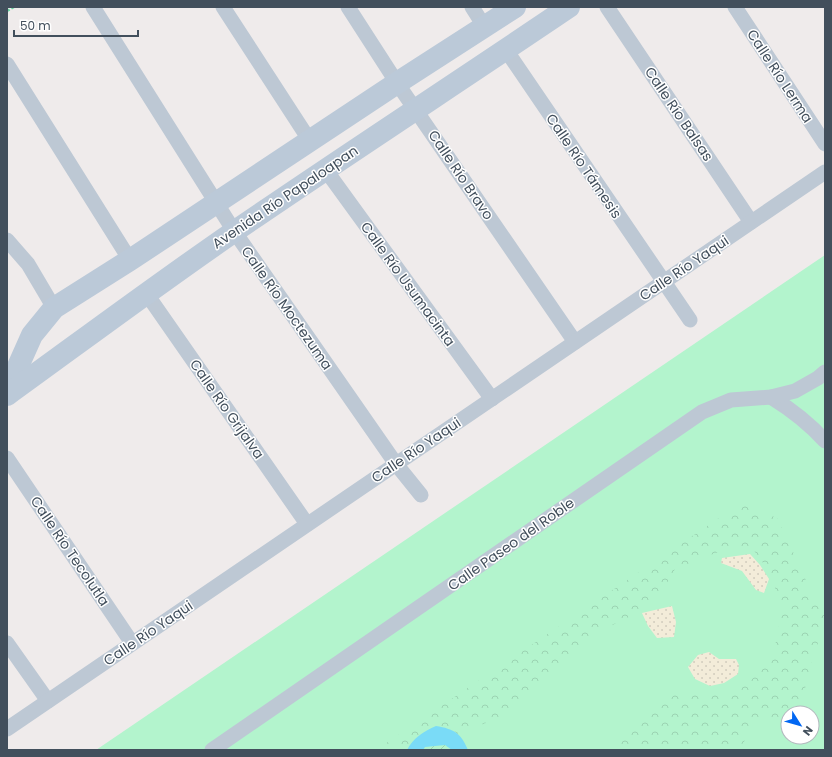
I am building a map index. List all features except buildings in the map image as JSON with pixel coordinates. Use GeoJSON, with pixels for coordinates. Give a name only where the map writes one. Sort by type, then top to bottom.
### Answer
{"type":"FeatureCollection","features":[{"type":"Feature","properties":{"kind":"street","name":"Calle Río Moctezuma"},"geometry":{"type":"LineString","coordinates":[[93,7],[234,231],[396,464],[421,495]]}},
{"type":"Feature","properties":{"kind":"street"},"geometry":{"type":"LineString","coordinates":[[223,7],[310,141]]}},
{"type":"Feature","properties":{"kind":"street","name":"Calle Río Bravo"},"geometry":{"type":"LineString","coordinates":[[348,7],[397,83],[575,342]]}},
{"type":"Feature","properties":{"kind":"street"},"geometry":{"type":"LineString","coordinates":[[472,7],[484,26]]}},
{"type":"Feature","properties":{"kind":"street"},"geometry":{"type":"LineString","coordinates":[[7,391],[32,335],[54,308],[216,204],[397,83],[515,7]]}},
{"type":"Feature","properties":{"kind":"street","name":"Avenida Río Papaloapan"},"geometry":{"type":"LineString","coordinates":[[7,395],[146,293],[234,231],[569,7]]}},
{"type":"Feature","properties":{"kind":"street","name":"Calle Río Balsas"},"geometry":{"type":"LineString","coordinates":[[607,7],[751,222]]}},
{"type":"Feature","properties":{"kind":"street","name":"Calle Río Lerma"},"geometry":{"type":"LineString","coordinates":[[735,7],[825,144]]}},
{"type":"Feature","properties":{"kind":"street","name":"Calle Río Támesis"},"geometry":{"type":"LineString","coordinates":[[506,50],[690,320]]}},
{"type":"Feature","properties":{"kind":"street"},"geometry":{"type":"LineString","coordinates":[[7,64],[130,260]]}},
{"type":"Feature","properties":{"kind":"street","name":"Calle Río Usumacinta"},"geometry":{"type":"LineString","coordinates":[[325,169],[492,399]]}},
{"type":"Feature","properties":{"kind":"street","name":"Calle Río Yaqui"},"geometry":{"type":"LineString","coordinates":[[7,729],[825,172]]}},
{"type":"Feature","properties":{"kind":"street"},"geometry":{"type":"LineString","coordinates":[[7,240],[28,264],[54,308]]}},
{"type":"Feature","properties":{"kind":"street","name":"Calle Río Grijalva"},"geometry":{"type":"LineString","coordinates":[[146,293],[307,524]]}},
{"type":"Feature","properties":{"kind":"street","name":"Calle Paseo del Roble"},"geometry":{"type":"LineString","coordinates":[[212,750],[702,412],[731,400],[771,397],[795,391],[818,378],[825,372]]}},
{"type":"Feature","properties":{"kind":"street"},"geometry":{"type":"LineString","coordinates":[[771,397],[797,413],[825,441]]}},
{"type":"Feature","properties":{"kind":"street","name":"Calle Río Tecolutla"},"geometry":{"type":"LineString","coordinates":[[7,458],[132,643]]}},
{"type":"Feature","properties":{"kind":"street"},"geometry":{"type":"LineString","coordinates":[[7,643],[48,701]]}},
{"type":"Feature","properties":{"kind":"path"},"geometry":{"type":"LineString","coordinates":[[7,11],[14,7]]}},
{"type":"Feature","properties":{"kind":"green space"},"geometry":{"type":"Polygon","coordinates":[[[825,255],[825,750],[96,750],[825,255]]]}},
{"type":"Feature","properties":{"kind":"green space"},"geometry":{"type":"Polygon","coordinates":[[[744,501],[778,519],[815,600],[825,615],[825,623],[812,660],[803,697],[795,705],[780,705],[779,721],[762,717],[738,750],[610,750],[679,691],[711,695],[737,690],[760,673],[778,638],[780,609],[772,575],[752,548],[731,547],[675,569],[659,598],[629,617],[598,632],[571,659],[539,684],[507,716],[477,726],[462,737],[450,728],[410,744],[407,750],[376,750],[744,501]]]}},
{"type":"Feature","properties":{"kind":"green space"},"geometry":{"type":"Polygon","coordinates":[[[445,745],[452,750],[423,750],[425,747],[445,745]]]}},
{"type":"Feature","properties":{"kind":"sand"},"geometry":{"type":"Polygon","coordinates":[[[750,554],[760,565],[769,579],[764,593],[756,590],[742,571],[721,563],[722,558],[750,554]]]}},
{"type":"Feature","properties":{"kind":"sand"},"geometry":{"type":"Polygon","coordinates":[[[672,606],[676,622],[674,637],[657,638],[648,626],[642,613],[672,606]]]}},
{"type":"Feature","properties":{"kind":"sand"},"geometry":{"type":"Polygon","coordinates":[[[709,652],[719,659],[736,659],[739,665],[738,674],[724,683],[710,686],[695,679],[688,667],[698,655],[709,652]]]}},
{"type":"Feature","properties":{"kind":"water"},"geometry":{"type":"Polygon","coordinates":[[[436,726],[452,730],[460,736],[468,750],[452,750],[445,745],[425,747],[423,750],[407,750],[419,735],[436,726]]]}}]}
